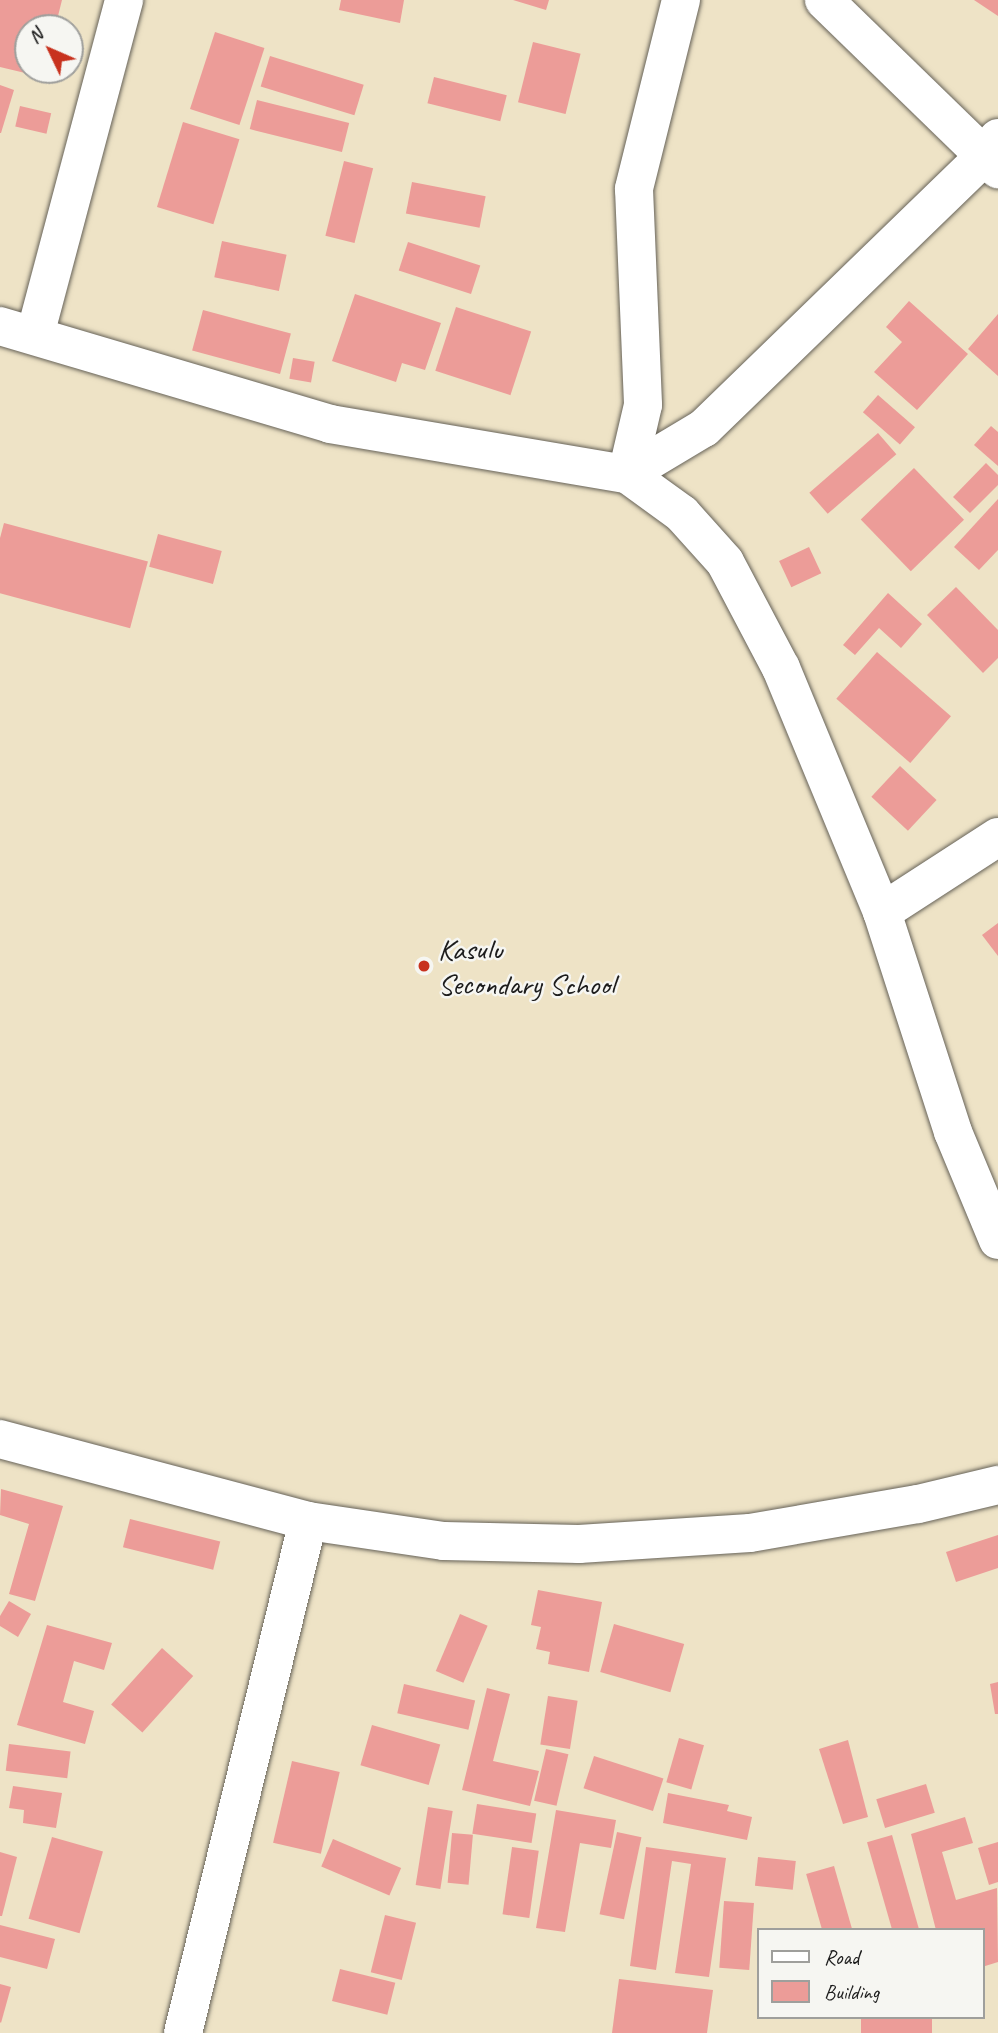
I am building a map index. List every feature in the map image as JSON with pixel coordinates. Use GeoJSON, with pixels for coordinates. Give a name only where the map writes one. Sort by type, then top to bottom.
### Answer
{"type":"FeatureCollection","features":[{"type":"Feature","properties":{"kind":"street"},"geometry":{"type":"LineString","coordinates":[[124,0],[18,330],[330,424],[627,474],[682,514],[725,562],[781,668],[882,912],[953,1132],[998,1240]]}},
{"type":"Feature","properties":{"kind":"street"},"geometry":{"type":"LineString","coordinates":[[627,474],[643,405],[634,189],[681,0]]}},
{"type":"Feature","properties":{"kind":"street"},"geometry":{"type":"LineString","coordinates":[[627,474],[704,428],[993,155],[824,0]]}},
{"type":"Feature","properties":{"kind":"street"},"geometry":{"type":"LineString","coordinates":[[882,912],[998,837]]}},
{"type":"Feature","properties":{"kind":"street"},"geometry":{"type":"LineString","coordinates":[[0,1439],[308,1521],[444,1541],[579,1544],[750,1533],[998,1485]]}},
{"type":"Feature","properties":{"kind":"street"},"geometry":{"type":"LineString","coordinates":[[183,2033],[308,1521]]}},
{"type":"Feature","properties":{"kind":"building"},"geometry":{"type":"Polygon","coordinates":[[[0,0],[62,0],[58,14],[14,14],[14,70],[0,67],[0,0]]]}},
{"type":"Feature","properties":{"kind":"building"},"geometry":{"type":"Polygon","coordinates":[[[341,0],[404,0],[400,23],[339,10],[341,0]]]}},
{"type":"Feature","properties":{"kind":"building"},"geometry":{"type":"Polygon","coordinates":[[[513,0],[549,0],[546,10],[513,0]]]}},
{"type":"Feature","properties":{"kind":"building"},"geometry":{"type":"Polygon","coordinates":[[[974,0],[998,0],[998,16],[974,0]]]}},
{"type":"Feature","properties":{"kind":"building"},"geometry":{"type":"Polygon","coordinates":[[[215,32],[264,48],[239,125],[190,109],[215,32]]]}},
{"type":"Feature","properties":{"kind":"building"},"geometry":{"type":"Polygon","coordinates":[[[533,42],[581,54],[566,114],[518,102],[533,42]]]}},
{"type":"Feature","properties":{"kind":"building"},"geometry":{"type":"Polygon","coordinates":[[[270,56],[364,85],[354,115],[261,87],[270,56]]]}},
{"type":"Feature","properties":{"kind":"building"},"geometry":{"type":"Polygon","coordinates":[[[434,77],[507,95],[500,121],[427,103],[434,77]]]}},
{"type":"Feature","properties":{"kind":"building"},"geometry":{"type":"Polygon","coordinates":[[[0,85],[14,90],[1,133],[0,133],[0,85]]]}},
{"type":"Feature","properties":{"kind":"building"},"geometry":{"type":"Polygon","coordinates":[[[257,100],[349,123],[342,152],[250,129],[257,100]]]}},
{"type":"Feature","properties":{"kind":"building"},"geometry":{"type":"Polygon","coordinates":[[[20,106],[51,113],[46,134],[15,126],[20,106]]]}},
{"type":"Feature","properties":{"kind":"building"},"geometry":{"type":"Polygon","coordinates":[[[183,122],[239,139],[213,224],[157,207],[183,122]]]}},
{"type":"Feature","properties":{"kind":"building"},"geometry":{"type":"Polygon","coordinates":[[[344,161],[373,168],[354,243],[325,236],[344,161]]]}},
{"type":"Feature","properties":{"kind":"building"},"geometry":{"type":"Polygon","coordinates":[[[412,182],[486,196],[480,228],[406,213],[412,182]]]}},
{"type":"Feature","properties":{"kind":"building"},"geometry":{"type":"Polygon","coordinates":[[[222,241],[287,255],[279,291],[214,277],[222,241]]]}},
{"type":"Feature","properties":{"kind":"building"},"geometry":{"type":"Polygon","coordinates":[[[408,242],[480,265],[471,294],[399,271],[408,242]]]}},
{"type":"Feature","properties":{"kind":"building"},"geometry":{"type":"Polygon","coordinates":[[[355,294],[441,323],[425,370],[402,363],[396,382],[332,361],[355,294]]]}},
{"type":"Feature","properties":{"kind":"building"},"geometry":{"type":"Polygon","coordinates":[[[909,301],[968,354],[917,410],[874,372],[902,342],[886,327],[909,301]]]}},
{"type":"Feature","properties":{"kind":"building"},"geometry":{"type":"Polygon","coordinates":[[[456,307],[531,331],[510,395],[435,371],[456,307]]]}},
{"type":"Feature","properties":{"kind":"building"},"geometry":{"type":"Polygon","coordinates":[[[203,310],[291,334],[280,374],[192,351],[203,310]]]}},
{"type":"Feature","properties":{"kind":"building"},"geometry":{"type":"Polygon","coordinates":[[[998,314],[998,376],[968,349],[998,314]]]}},
{"type":"Feature","properties":{"kind":"building"},"geometry":{"type":"Polygon","coordinates":[[[293,358],[315,362],[311,383],[289,379],[293,358]]]}},
{"type":"Feature","properties":{"kind":"building"},"geometry":{"type":"Polygon","coordinates":[[[878,395],[915,427],[900,445],[863,412],[878,395]]]}},
{"type":"Feature","properties":{"kind":"building"},"geometry":{"type":"Polygon","coordinates":[[[991,426],[998,432],[998,466],[974,445],[991,426]]]}},
{"type":"Feature","properties":{"kind":"building"},"geometry":{"type":"Polygon","coordinates":[[[878,433],[896,454],[828,514],[809,493],[878,433]]]}},
{"type":"Feature","properties":{"kind":"building"},"geometry":{"type":"Polygon","coordinates":[[[986,463],[998,475],[998,485],[970,513],[953,497],[986,463]]]}},
{"type":"Feature","properties":{"kind":"building"},"geometry":{"type":"Polygon","coordinates":[[[914,468],[964,520],[911,571],[861,519],[914,468]]]}},
{"type":"Feature","properties":{"kind":"building"},"geometry":{"type":"Polygon","coordinates":[[[998,499],[998,550],[979,570],[954,547],[998,499]]]}},
{"type":"Feature","properties":{"kind":"building"},"geometry":{"type":"Polygon","coordinates":[[[4,523],[148,562],[130,628],[0,593],[0,538],[4,523]]]}},
{"type":"Feature","properties":{"kind":"building"},"geometry":{"type":"Polygon","coordinates":[[[158,534],[222,551],[213,584],[149,567],[158,534]]]}},
{"type":"Feature","properties":{"kind":"building"},"geometry":{"type":"Polygon","coordinates":[[[809,547],[821,573],[791,587],[779,561],[809,547]]]}},
{"type":"Feature","properties":{"kind":"building"},"geometry":{"type":"Polygon","coordinates":[[[956,587],[998,630],[998,658],[983,673],[927,615],[956,587]]]}},
{"type":"Feature","properties":{"kind":"building"},"geometry":{"type":"Polygon","coordinates":[[[888,593],[922,624],[901,648],[879,628],[855,655],[843,645],[888,593]]]}},
{"type":"Feature","properties":{"kind":"building"},"geometry":{"type":"Polygon","coordinates":[[[877,652],[951,716],[910,763],[836,699],[877,652]]]}},
{"type":"Feature","properties":{"kind":"building"},"geometry":{"type":"Polygon","coordinates":[[[900,766],[937,800],[908,831],[871,797],[900,766]]]}},
{"type":"Feature","properties":{"kind":"building"},"geometry":{"type":"Polygon","coordinates":[[[998,923],[998,956],[982,935],[998,923]]]}},
{"type":"Feature","properties":{"kind":"building"},"geometry":{"type":"Polygon","coordinates":[[[1,1489],[63,1506],[35,1601],[9,1594],[29,1524],[0,1515],[1,1489]]]}},
{"type":"Feature","properties":{"kind":"building"},"geometry":{"type":"Polygon","coordinates":[[[130,1519],[220,1541],[213,1570],[123,1547],[130,1519]]]}},
{"type":"Feature","properties":{"kind":"building"},"geometry":{"type":"Polygon","coordinates":[[[998,1535],[998,1568],[956,1582],[946,1552],[998,1535]]]}},
{"type":"Feature","properties":{"kind":"building"},"geometry":{"type":"Polygon","coordinates":[[[538,1590],[602,1602],[589,1672],[548,1664],[550,1652],[536,1649],[541,1627],[531,1625],[538,1590]]]}},
{"type":"Feature","properties":{"kind":"building"},"geometry":{"type":"Polygon","coordinates":[[[9,1601],[31,1614],[18,1637],[0,1626],[0,1616],[9,1601]]]}},
{"type":"Feature","properties":{"kind":"building"},"geometry":{"type":"Polygon","coordinates":[[[460,1614],[488,1626],[463,1683],[436,1671],[460,1614]]]}},
{"type":"Feature","properties":{"kind":"building"},"geometry":{"type":"Polygon","coordinates":[[[614,1624],[684,1644],[670,1692],[600,1672],[614,1624]]]}},
{"type":"Feature","properties":{"kind":"building"},"geometry":{"type":"Polygon","coordinates":[[[47,1625],[112,1643],[104,1670],[74,1661],[63,1702],[94,1711],[85,1744],[17,1725],[47,1625]]]}},
{"type":"Feature","properties":{"kind":"building"},"geometry":{"type":"Polygon","coordinates":[[[162,1648],[193,1676],[142,1733],[111,1704],[162,1648]]]}},
{"type":"Feature","properties":{"kind":"building"},"geometry":{"type":"Polygon","coordinates":[[[998,1682],[998,1714],[995,1714],[990,1684],[998,1682]]]}},
{"type":"Feature","properties":{"kind":"building"},"geometry":{"type":"Polygon","coordinates":[[[404,1684],[475,1700],[468,1730],[397,1713],[404,1684]]]}},
{"type":"Feature","properties":{"kind":"building"},"geometry":{"type":"Polygon","coordinates":[[[487,1688],[510,1694],[493,1761],[539,1771],[530,1806],[462,1790],[487,1688]]]}},
{"type":"Feature","properties":{"kind":"building"},"geometry":{"type":"Polygon","coordinates":[[[548,1696],[578,1701],[570,1749],[540,1744],[548,1696]]]}},
{"type":"Feature","properties":{"kind":"building"},"geometry":{"type":"Polygon","coordinates":[[[372,1725],[440,1745],[429,1785],[360,1765],[372,1725]]]}},
{"type":"Feature","properties":{"kind":"building"},"geometry":{"type":"Polygon","coordinates":[[[679,1738],[704,1745],[691,1789],[666,1782],[679,1738]]]}},
{"type":"Feature","properties":{"kind":"building"},"geometry":{"type":"Polygon","coordinates":[[[848,1740],[868,1817],[843,1824],[819,1749],[848,1740]]]}},
{"type":"Feature","properties":{"kind":"building"},"geometry":{"type":"Polygon","coordinates":[[[9,1744],[71,1752],[67,1778],[6,1771],[9,1744]]]}},
{"type":"Feature","properties":{"kind":"building"},"geometry":{"type":"Polygon","coordinates":[[[546,1749],[568,1754],[556,1806],[534,1801],[546,1749]]]}},
{"type":"Feature","properties":{"kind":"building"},"geometry":{"type":"Polygon","coordinates":[[[594,1756],[663,1779],[653,1811],[583,1788],[594,1756]]]}},
{"type":"Feature","properties":{"kind":"building"},"geometry":{"type":"Polygon","coordinates":[[[292,1761],[340,1772],[321,1854],[273,1843],[292,1761]]]}},
{"type":"Feature","properties":{"kind":"building"},"geometry":{"type":"Polygon","coordinates":[[[926,1784],[935,1813],[885,1828],[876,1799],[926,1784]]]}},
{"type":"Feature","properties":{"kind":"building"},"geometry":{"type":"Polygon","coordinates":[[[13,1786],[62,1793],[56,1828],[23,1823],[24,1810],[9,1808],[13,1786]]]}},
{"type":"Feature","properties":{"kind":"building"},"geometry":{"type":"Polygon","coordinates":[[[668,1793],[729,1805],[727,1811],[752,1817],[747,1840],[663,1823],[668,1793]]]}},
{"type":"Feature","properties":{"kind":"building"},"geometry":{"type":"Polygon","coordinates":[[[477,1804],[536,1813],[532,1843],[472,1834],[477,1804]]]}},
{"type":"Feature","properties":{"kind":"building"},"geometry":{"type":"Polygon","coordinates":[[[428,1807],[453,1811],[440,1889],[416,1885],[428,1807]]]}},
{"type":"Feature","properties":{"kind":"building"},"geometry":{"type":"Polygon","coordinates":[[[556,1810],[616,1820],[611,1848],[580,1843],[565,1932],[536,1928],[556,1810]]]}},
{"type":"Feature","properties":{"kind":"building"},"geometry":{"type":"Polygon","coordinates":[[[965,1817],[973,1843],[942,1852],[956,1900],[997,1888],[998,1962],[984,1966],[984,1928],[935,1928],[911,1834],[965,1817]]]}},
{"type":"Feature","properties":{"kind":"building"},"geometry":{"type":"Polygon","coordinates":[[[617,1832],[641,1837],[624,1919],[600,1914],[617,1832]]]}},
{"type":"Feature","properties":{"kind":"building"},"geometry":{"type":"Polygon","coordinates":[[[452,1833],[473,1835],[469,1885],[448,1883],[452,1833]]]}},
{"type":"Feature","properties":{"kind":"building"},"geometry":{"type":"Polygon","coordinates":[[[892,1835],[919,1928],[892,1928],[867,1842],[892,1835]]]}},
{"type":"Feature","properties":{"kind":"building"},"geometry":{"type":"Polygon","coordinates":[[[52,1837],[103,1852],[80,1933],[29,1919],[52,1837]]]}},
{"type":"Feature","properties":{"kind":"building"},"geometry":{"type":"Polygon","coordinates":[[[333,1839],[401,1868],[389,1896],[321,1867],[333,1839]]]}},
{"type":"Feature","properties":{"kind":"building"},"geometry":{"type":"Polygon","coordinates":[[[998,1842],[998,1882],[989,1885],[978,1848],[998,1842]]]}},
{"type":"Feature","properties":{"kind":"building"},"geometry":{"type":"Polygon","coordinates":[[[512,1847],[539,1851],[529,1918],[503,1914],[512,1847]]]}},
{"type":"Feature","properties":{"kind":"building"},"geometry":{"type":"Polygon","coordinates":[[[646,1847],[726,1858],[709,1977],[675,1973],[691,1864],[672,1861],[656,1970],[630,1966],[646,1847]]]}},
{"type":"Feature","properties":{"kind":"building"},"geometry":{"type":"Polygon","coordinates":[[[0,1852],[17,1857],[2,1916],[0,1916],[0,1852]]]}},
{"type":"Feature","properties":{"kind":"building"},"geometry":{"type":"Polygon","coordinates":[[[758,1857],[796,1861],[793,1890],[755,1886],[758,1857]]]}},
{"type":"Feature","properties":{"kind":"building"},"geometry":{"type":"Polygon","coordinates":[[[834,1866],[852,1928],[822,1928],[806,1874],[834,1866]]]}},
{"type":"Feature","properties":{"kind":"building"},"geometry":{"type":"Polygon","coordinates":[[[724,1901],[754,1903],[749,1970],[719,1968],[724,1901]]]}},
{"type":"Feature","properties":{"kind":"building"},"geometry":{"type":"Polygon","coordinates":[[[385,1915],[416,1923],[402,1980],[371,1972],[385,1915]]]}},
{"type":"Feature","properties":{"kind":"building"},"geometry":{"type":"Polygon","coordinates":[[[0,1925],[55,1939],[47,1969],[0,1957],[0,1925]]]}},
{"type":"Feature","properties":{"kind":"building"},"geometry":{"type":"Polygon","coordinates":[[[340,1969],[395,1983],[387,2015],[332,2001],[340,1969]]]}},
{"type":"Feature","properties":{"kind":"building"},"geometry":{"type":"Polygon","coordinates":[[[619,1979],[713,1990],[707,2033],[612,2033],[619,1979]]]}},
{"type":"Feature","properties":{"kind":"building"},"geometry":{"type":"Polygon","coordinates":[[[0,1984],[11,1987],[1,2023],[0,2022],[0,1984]]]}},
{"type":"Feature","properties":{"kind":"building"},"geometry":{"type":"Polygon","coordinates":[[[861,2019],[932,2019],[932,2033],[861,2033],[861,2019]]]}},
{"type":"Feature","properties":{"kind":"place","name":"Kasulu Secondary School"},"geometry":{"type":"Point","coordinates":[424,966]}}]}
